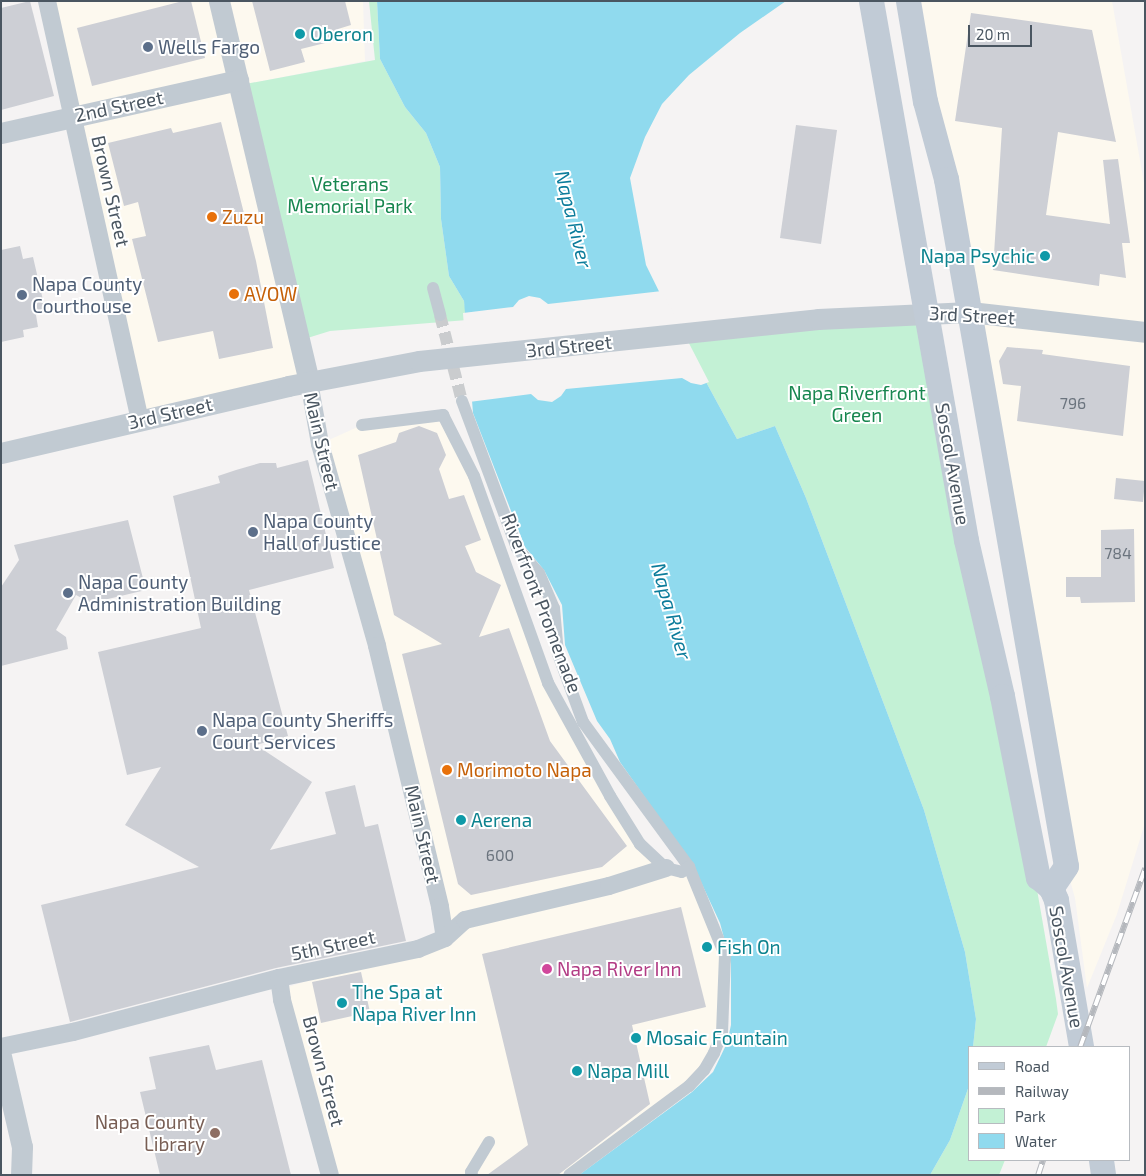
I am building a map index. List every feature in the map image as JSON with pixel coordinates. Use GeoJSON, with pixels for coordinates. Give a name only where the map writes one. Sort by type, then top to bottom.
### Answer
{"type":"FeatureCollection","features":[{"type":"Feature","properties":{"kind":"main road","name":"Soscol Avenue"},"geometry":{"type":"LineString","coordinates":[[871,1],[966,540],[1002,696],[1038,877],[1052,888],[1082,1046]]}},
{"type":"Feature","properties":{"kind":"main road","name":"Soscol Avenue"},"geometry":{"type":"LineString","coordinates":[[908,1],[925,101],[946,179],[1066,866],[1052,888]]}},
{"type":"Feature","properties":{"kind":"main road"},"geometry":{"type":"LineString","coordinates":[[1101,1161],[1103,1175]]}},
{"type":"Feature","properties":{"kind":"street","name":"Brown Street"},"geometry":{"type":"LineString","coordinates":[[48,1],[140,419]]}},
{"type":"Feature","properties":{"kind":"street","name":"Main Street"},"geometry":{"type":"LineString","coordinates":[[219,1],[309,382],[320,444],[377,646],[438,898],[445,938]]}},
{"type":"Feature","properties":{"kind":"street","name":"2nd Street"},"geometry":{"type":"LineString","coordinates":[[1,133],[238,80]]}},
{"type":"Feature","properties":{"kind":"street"},"geometry":{"type":"LineString","coordinates":[[433,288],[440,315]]}},
{"type":"Feature","properties":{"kind":"street","name":"3rd Street"},"geometry":{"type":"LineString","coordinates":[[1,453],[140,419],[309,382],[419,361],[818,319],[927,312],[970,312],[1145,332]]}},
{"type":"Feature","properties":{"kind":"street","name":"Riverfront Promenade"},"geometry":{"type":"LineString","coordinates":[[462,401],[517,548],[539,573],[554,608],[558,654],[583,722],[689,867],[725,955],[722,1033],[704,1070],[688,1086],[569,1175]]}},
{"type":"Feature","properties":{"kind":"street","name":"Riverfront Promenade"},"geometry":{"type":"LineString","coordinates":[[362,425],[443,414],[474,476],[548,683],[610,796],[640,844],[666,868]]}},
{"type":"Feature","properties":{"kind":"street"},"geometry":{"type":"LineString","coordinates":[[666,868],[682,872],[689,867]]}},
{"type":"Feature","properties":{"kind":"street","name":"5th Street"},"geometry":{"type":"LineString","coordinates":[[1,1047],[73,1032],[278,978],[418,949],[445,938],[465,920],[609,886],[666,868]]}},
{"type":"Feature","properties":{"kind":"street","name":"Brown Street"},"geometry":{"type":"LineString","coordinates":[[278,978],[282,1000],[330,1175]]}},
{"type":"Feature","properties":{"kind":"street"},"geometry":{"type":"LineString","coordinates":[[1,1056],[22,1146],[32,1175]]}},
{"type":"Feature","properties":{"kind":"street"},"geometry":{"type":"LineString","coordinates":[[472,1175],[471,1172],[489,1142]]}},
{"type":"Feature","properties":{"kind":"street"},"geometry":{"type":"LineString","coordinates":[[21,1175],[22,1146]]}},
{"type":"Feature","properties":{"kind":"shaded area"},"geometry":{"type":"Polygon","coordinates":[[[47,1],[363,1],[365,61],[241,85],[309,382],[140,419],[47,1]]]}},
{"type":"Feature","properties":{"kind":"shaded area"},"geometry":{"type":"Polygon","coordinates":[[[908,1],[1112,1],[1145,189],[1145,823],[1117,914],[1087,988],[1075,898],[1066,866],[908,1]]]}},
{"type":"Feature","properties":{"kind":"shaded area"},"geometry":{"type":"Polygon","coordinates":[[[443,415],[474,476],[548,683],[610,796],[666,868],[689,867],[725,955],[722,1033],[704,1070],[569,1175],[327,1175],[282,989],[444,937],[320,444],[362,425],[443,415]]]}},
{"type":"Feature","properties":{"kind":"green space","name":"Veterans Memorial Park"},"geometry":{"type":"Polygon","coordinates":[[[369,1],[377,1],[380,59],[405,107],[426,133],[440,167],[441,219],[449,276],[464,301],[467,320],[330,331],[301,340],[240,85],[375,60],[369,1]]]}},
{"type":"Feature","properties":{"kind":"green space","name":"Napa Riverfront Green"},"geometry":{"type":"Polygon","coordinates":[[[927,312],[1007,717],[1056,999],[1058,1014],[1046,1046],[973,1046],[976,1019],[965,952],[924,810],[806,498],[775,426],[737,439],[680,334],[927,312]]]}},
{"type":"Feature","properties":{"kind":"green space"},"geometry":{"type":"Polygon","coordinates":[[[968,1089],[968,1161],[1005,1161],[999,1175],[930,1175],[950,1140],[968,1089]]]}},
{"type":"Feature","properties":{"kind":"water","name":"Napa River"},"geometry":{"type":"Polygon","coordinates":[[[377,1],[786,1],[740,33],[689,75],[662,104],[645,137],[630,178],[646,265],[680,334],[737,439],[775,426],[806,498],[924,810],[965,952],[976,1019],[973,1046],[968,1046],[968,1089],[950,1140],[930,1175],[579,1175],[692,1092],[713,1072],[727,1043],[731,1025],[731,964],[720,923],[694,867],[620,762],[610,739],[597,721],[565,645],[562,605],[544,570],[525,547],[473,413],[464,301],[449,276],[441,219],[440,167],[426,133],[405,107],[380,59],[377,1]]]}},
{"type":"Feature","properties":{"kind":"pier"},"geometry":{"type":"Polygon","coordinates":[[[662,291],[709,382],[701,385],[691,383],[682,378],[566,389],[561,396],[552,402],[538,400],[531,394],[469,402],[463,313],[513,307],[519,300],[529,296],[540,298],[548,304],[662,291]]]}},
{"type":"Feature","properties":{"kind":"building"},"geometry":{"type":"Polygon","coordinates":[[[30,1],[54,96],[1,110],[1,8],[30,1]]]}},
{"type":"Feature","properties":{"kind":"building"},"geometry":{"type":"Polygon","coordinates":[[[183,1],[191,1],[205,58],[92,86],[77,28],[183,1]]]}},
{"type":"Feature","properties":{"kind":"building","name":"Oberon"},"geometry":{"type":"Polygon","coordinates":[[[252,1],[345,1],[351,25],[338,29],[341,39],[301,49],[305,62],[270,71],[252,1]]]}},
{"type":"Feature","properties":{"kind":"building"},"geometry":{"type":"Polygon","coordinates":[[[971,13],[1092,30],[1116,142],[1058,132],[1046,215],[1110,224],[1103,160],[1118,159],[1130,243],[1122,243],[1126,278],[1100,274],[1099,286],[993,270],[1002,128],[955,121],[971,13]]]}},
{"type":"Feature","properties":{"kind":"building"},"geometry":{"type":"Polygon","coordinates":[[[221,122],[256,261],[273,348],[219,359],[213,331],[158,342],[132,239],[146,236],[138,202],[124,206],[108,143],[171,128],[173,133],[221,122]]]}},
{"type":"Feature","properties":{"kind":"building"},"geometry":{"type":"Polygon","coordinates":[[[796,125],[837,130],[821,244],[780,238],[796,125]]]}},
{"type":"Feature","properties":{"kind":"building","name":"Napa County Courthouse"},"geometry":{"type":"Polygon","coordinates":[[[20,246],[23,259],[33,257],[46,313],[36,315],[38,327],[23,330],[24,337],[1,342],[1,250],[20,246]]]}},
{"type":"Feature","properties":{"kind":"building"},"geometry":{"type":"Polygon","coordinates":[[[1007,347],[1043,350],[1042,354],[1130,366],[1123,436],[1017,421],[1021,386],[1003,384],[999,361],[1007,347]]]}},
{"type":"Feature","properties":{"kind":"building"},"geometry":{"type":"Polygon","coordinates":[[[419,426],[437,433],[446,455],[439,469],[449,499],[464,495],[481,540],[465,546],[476,572],[501,585],[479,637],[509,628],[550,741],[627,846],[602,867],[471,895],[458,884],[402,654],[442,644],[394,615],[358,455],[396,442],[399,433],[419,426]]]}},
{"type":"Feature","properties":{"kind":"building"},"geometry":{"type":"Polygon","coordinates":[[[308,460],[334,568],[249,590],[288,736],[256,745],[312,782],[270,850],[336,834],[325,792],[355,785],[365,827],[378,824],[406,941],[276,968],[70,1022],[41,905],[199,867],[125,825],[161,767],[127,775],[98,652],[201,628],[173,496],[220,483],[218,476],[260,463],[276,463],[277,468],[308,460]]]}},
{"type":"Feature","properties":{"kind":"building"},"geometry":{"type":"Polygon","coordinates":[[[1116,478],[1145,481],[1143,502],[1114,499],[1116,478]]]}},
{"type":"Feature","properties":{"kind":"building","name":"Napa County Administration Building"},"geometry":{"type":"Polygon","coordinates":[[[128,520],[146,590],[91,603],[76,595],[56,630],[66,637],[68,649],[1,666],[1,587],[19,560],[14,545],[128,520]]]}},
{"type":"Feature","properties":{"kind":"building"},"geometry":{"type":"Polygon","coordinates":[[[1134,529],[1135,602],[1081,603],[1080,597],[1066,597],[1066,577],[1101,577],[1101,530],[1134,529]]]}},
{"type":"Feature","properties":{"kind":"building","name":"Napa Mill"},"geometry":{"type":"Polygon","coordinates":[[[681,907],[706,1007],[632,1025],[650,1104],[558,1175],[487,1175],[528,1145],[482,954],[681,907]]]}},
{"type":"Feature","properties":{"kind":"building","name":"The Spa at Napa River Inn"},"geometry":{"type":"Polygon","coordinates":[[[361,972],[370,1012],[321,1023],[312,982],[361,972]]]}},
{"type":"Feature","properties":{"kind":"building","name":"Napa County Library"},"geometry":{"type":"Polygon","coordinates":[[[209,1045],[216,1070],[262,1060],[291,1175],[160,1175],[140,1092],[156,1089],[149,1057],[209,1045]]]}},
{"type":"Feature","properties":{"kind":"tunnel"},"geometry":{"type":"LineString","coordinates":[[440,315],[462,401]]}},
{"type":"Feature","properties":{"kind":"railway"},"geometry":{"type":"LineString","coordinates":[[1080,1046],[1145,868]]}},
{"type":"Feature","properties":{"kind":"railway"},"geometry":{"type":"LineString","coordinates":[[1038,1175],[1043,1161]]}},
{"type":"Feature","properties":{"kind":"place","name":"Oberon"},"geometry":{"type":"Point","coordinates":[300,34]}},
{"type":"Feature","properties":{"kind":"place","name":"Wells Fargo"},"geometry":{"type":"Point","coordinates":[148,47]}},
{"type":"Feature","properties":{"kind":"place","name":"Zuzu"},"geometry":{"type":"Point","coordinates":[212,217]}},
{"type":"Feature","properties":{"kind":"place","name":"Napa Psychic"},"geometry":{"type":"Point","coordinates":[1045,256]}},
{"type":"Feature","properties":{"kind":"place","name":"AVOW"},"geometry":{"type":"Point","coordinates":[234,294]}},
{"type":"Feature","properties":{"kind":"place","name":"Napa County Courthouse"},"geometry":{"type":"Point","coordinates":[22,295]}},
{"type":"Feature","properties":{"kind":"place","name":"Napa County Hall of Justice"},"geometry":{"type":"Point","coordinates":[253,532]}},
{"type":"Feature","properties":{"kind":"place","name":"Napa County Administration Building"},"geometry":{"type":"Point","coordinates":[68,593]}},
{"type":"Feature","properties":{"kind":"place","name":"Napa County Sheriffs Court Services"},"geometry":{"type":"Point","coordinates":[202,731]}},
{"type":"Feature","properties":{"kind":"place","name":"Morimoto Napa"},"geometry":{"type":"Point","coordinates":[447,770]}},
{"type":"Feature","properties":{"kind":"place","name":"Aerena"},"geometry":{"type":"Point","coordinates":[461,820]}},
{"type":"Feature","properties":{"kind":"place","name":"Fish On"},"geometry":{"type":"Point","coordinates":[707,947]}},
{"type":"Feature","properties":{"kind":"place","name":"Napa River Inn"},"geometry":{"type":"Point","coordinates":[547,969]}},
{"type":"Feature","properties":{"kind":"place","name":"The Spa at Napa River Inn"},"geometry":{"type":"Point","coordinates":[342,1003]}},
{"type":"Feature","properties":{"kind":"place","name":"Mosaic Fountain"},"geometry":{"type":"Point","coordinates":[636,1038]}},
{"type":"Feature","properties":{"kind":"place","name":"Napa Mill"},"geometry":{"type":"Point","coordinates":[577,1071]}},
{"type":"Feature","properties":{"kind":"place","name":"Napa County Library"},"geometry":{"type":"Point","coordinates":[215,1133]}}]}
